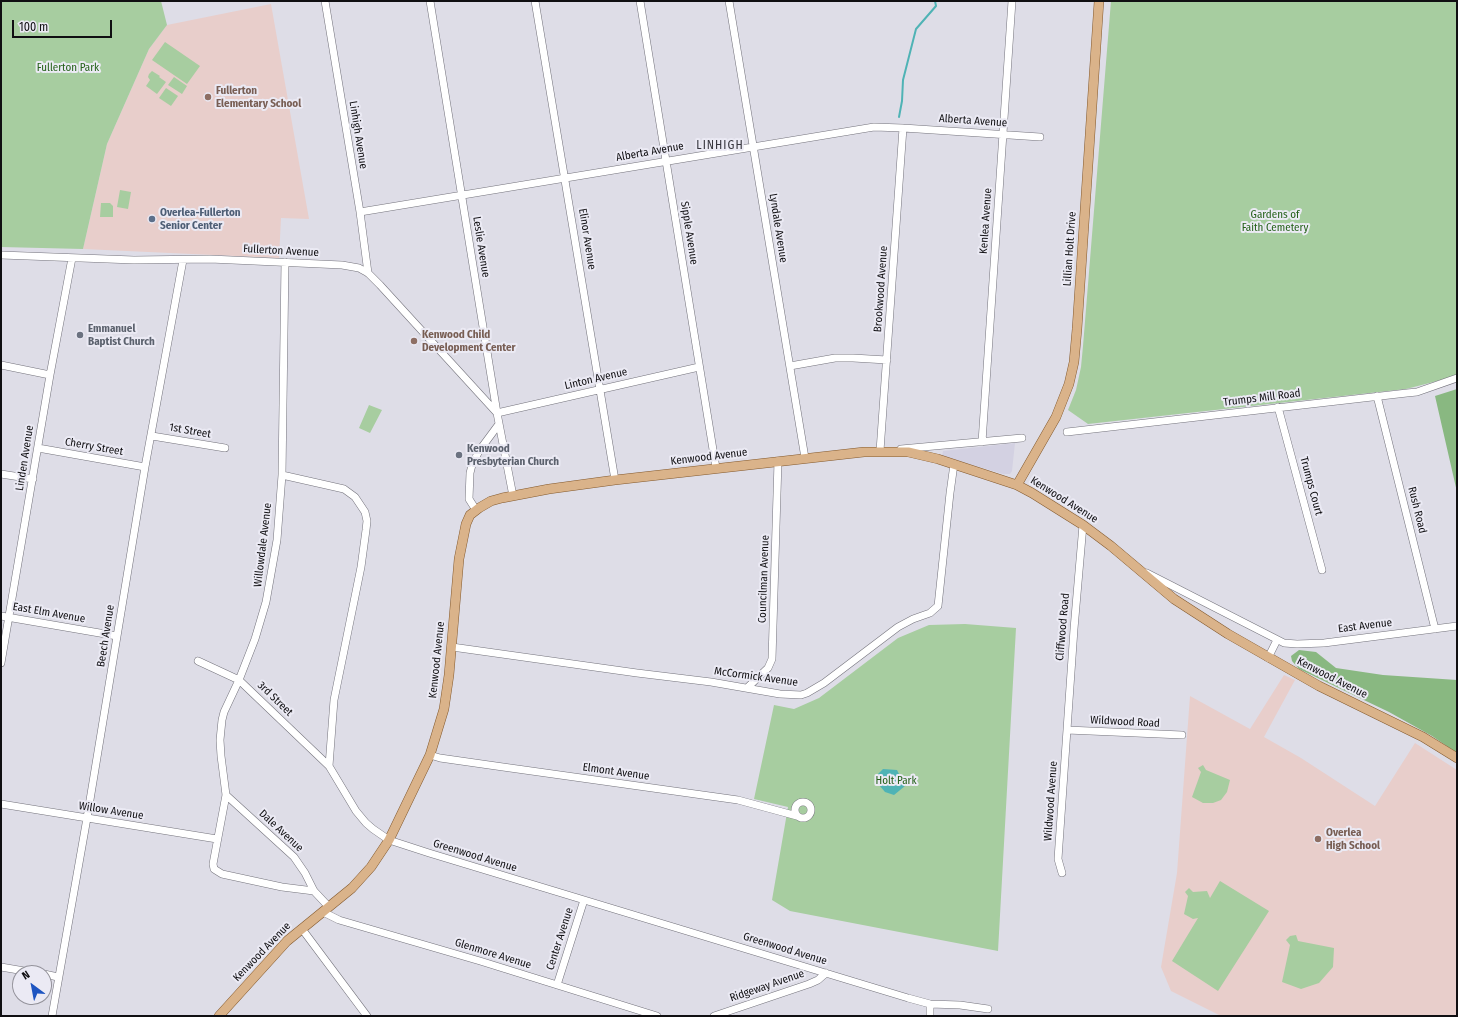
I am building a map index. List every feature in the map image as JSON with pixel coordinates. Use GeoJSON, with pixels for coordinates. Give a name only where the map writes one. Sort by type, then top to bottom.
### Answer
{"type":"FeatureCollection","features":[{"type":"Feature","properties":{"kind":"main road","name":"Lillian Holt Drive"},"geometry":{"type":"LineString","coordinates":[[1017,485],[1056,416],[1069,384],[1074,362],[1099,1]]}},
{"type":"Feature","properties":{"kind":"main road","name":"Kenwood Avenue"},"geometry":{"type":"LineString","coordinates":[[219,1016],[286,941],[352,888],[364,875],[390,840],[430,755],[446,695],[452,647],[461,544],[468,519],[476,510],[491,501],[513,496],[615,480],[805,458],[880,451],[920,454],[1017,485],[1083,525],[1132,563],[1174,599],[1228,634],[1319,686],[1424,737],[1457,758]]}},
{"type":"Feature","properties":{"kind":"street","name":"Linhigh Avenue"},"geometry":{"type":"LineString","coordinates":[[325,1],[360,212],[368,273]]}},
{"type":"Feature","properties":{"kind":"street","name":"Leslie Avenue"},"geometry":{"type":"LineString","coordinates":[[430,1],[497,413],[513,496]]}},
{"type":"Feature","properties":{"kind":"street","name":"Elinor Avenue"},"geometry":{"type":"LineString","coordinates":[[535,1],[615,480]]}},
{"type":"Feature","properties":{"kind":"street","name":"Sipple Avenue"},"geometry":{"type":"LineString","coordinates":[[640,1],[716,468]]}},
{"type":"Feature","properties":{"kind":"street","name":"Lyndale Avenue"},"geometry":{"type":"LineString","coordinates":[[729,1],[805,458]]}},
{"type":"Feature","properties":{"kind":"street","name":"Kenlea Avenue"},"geometry":{"type":"LineString","coordinates":[[982,442],[1012,1]]}},
{"type":"Feature","properties":{"kind":"street","name":"Alberta Avenue"},"geometry":{"type":"LineString","coordinates":[[360,212],[874,127],[1040,137]]}},
{"type":"Feature","properties":{"kind":"street","name":"Brookwood Avenue"},"geometry":{"type":"LineString","coordinates":[[880,451],[903,128]]}},
{"type":"Feature","properties":{"kind":"street","name":"Fullerton Avenue"},"geometry":{"type":"LineString","coordinates":[[1,255],[72,258],[210,259],[285,262],[350,266],[359,268],[368,273],[380,285],[497,413]]}},
{"type":"Feature","properties":{"kind":"street","name":"Linden Avenue"},"geometry":{"type":"LineString","coordinates":[[1,663],[50,374],[72,258]]}},
{"type":"Feature","properties":{"kind":"street","name":"Beech Avenue"},"geometry":{"type":"LineString","coordinates":[[52,1016],[87,818],[145,467],[152,436],[183,260]]}},
{"type":"Feature","properties":{"kind":"street","name":"Willowdale Avenue"},"geometry":{"type":"LineString","coordinates":[[285,262],[282,475],[277,540],[270,584],[255,639],[239,680],[224,712],[221,726],[222,770],[226,795],[214,856],[214,869],[222,874],[282,887],[314,891]]}},
{"type":"Feature","properties":{"kind":"street"},"geometry":{"type":"LineString","coordinates":[[790,366],[835,358],[887,360]]}},
{"type":"Feature","properties":{"kind":"street"},"geometry":{"type":"LineString","coordinates":[[1,365],[50,374]]}},
{"type":"Feature","properties":{"kind":"street","name":"Linton Avenue"},"geometry":{"type":"LineString","coordinates":[[497,413],[699,367]]}},
{"type":"Feature","properties":{"kind":"street","name":"Trumps Mill Road"},"geometry":{"type":"LineString","coordinates":[[1067,432],[1417,392],[1457,378]]}},
{"type":"Feature","properties":{"kind":"street","name":"Rush Road"},"geometry":{"type":"LineString","coordinates":[[1377,396],[1435,629]]}},
{"type":"Feature","properties":{"kind":"street","name":"Trumps Court"},"geometry":{"type":"LineString","coordinates":[[1278,408],[1322,570]]}},
{"type":"Feature","properties":{"kind":"street"},"geometry":{"type":"LineString","coordinates":[[476,510],[470,499],[470,473],[472,465],[479,451],[499,424]]}},
{"type":"Feature","properties":{"kind":"street","name":"1st Street"},"geometry":{"type":"LineString","coordinates":[[152,436],[225,448]]}},
{"type":"Feature","properties":{"kind":"street"},"geometry":{"type":"LineString","coordinates":[[895,451],[905,448],[1022,438]]}},
{"type":"Feature","properties":{"kind":"street","name":"Cherry Street"},"geometry":{"type":"LineString","coordinates":[[38,448],[145,467]]}},
{"type":"Feature","properties":{"kind":"street","name":"Councilman Avenue"},"geometry":{"type":"LineString","coordinates":[[747,688],[768,668],[772,659],[778,461]]}},
{"type":"Feature","properties":{"kind":"street","name":"McCormick Avenue"},"geometry":{"type":"LineString","coordinates":[[452,647],[711,682],[780,694],[801,695],[807,693],[824,683],[898,627],[913,619],[930,613],[938,606],[954,464]]}},
{"type":"Feature","properties":{"kind":"street"},"geometry":{"type":"LineString","coordinates":[[1,474],[33,479]]}},
{"type":"Feature","properties":{"kind":"street"},"geometry":{"type":"LineString","coordinates":[[282,475],[344,489],[355,497],[361,504],[367,521],[362,567],[334,700],[329,766]]}},
{"type":"Feature","properties":{"kind":"street","name":"Cliffwood Road"},"geometry":{"type":"LineString","coordinates":[[1067,730],[1083,525]]}},
{"type":"Feature","properties":{"kind":"street","name":"East Avenue"},"geometry":{"type":"LineString","coordinates":[[1132,563],[1153,576],[1233,618],[1258,629],[1284,644],[1324,643],[1457,626]]}},
{"type":"Feature","properties":{"kind":"street","name":"East Elm Avenue"},"geometry":{"type":"LineString","coordinates":[[1,616],[117,636]]}},
{"type":"Feature","properties":{"kind":"street"},"geometry":{"type":"LineString","coordinates":[[1268,658],[1277,640]]}},
{"type":"Feature","properties":{"kind":"street","name":"3rd Street"},"geometry":{"type":"LineString","coordinates":[[198,661],[239,680],[329,766]]}},
{"type":"Feature","properties":{"kind":"street","name":"Wildwood Road"},"geometry":{"type":"LineString","coordinates":[[1067,730],[1182,735]]}},
{"type":"Feature","properties":{"kind":"street","name":"Wildwood Avenue"},"geometry":{"type":"LineString","coordinates":[[1062,873],[1058,859],[1067,730]]}},
{"type":"Feature","properties":{"kind":"street","name":"Elmont Avenue"},"geometry":{"type":"LineString","coordinates":[[430,755],[440,758],[738,800],[797,816]]}},
{"type":"Feature","properties":{"kind":"street","name":"Greenwood Avenue"},"geometry":{"type":"LineString","coordinates":[[329,766],[360,816],[373,829],[390,840],[930,1004],[960,1005],[988,1009]]}},
{"type":"Feature","properties":{"kind":"street","name":"Dale Avenue"},"geometry":{"type":"LineString","coordinates":[[226,795],[294,857],[326,909]]}},
{"type":"Feature","properties":{"kind":"street","name":"Willow Avenue"},"geometry":{"type":"LineString","coordinates":[[1,804],[217,839]]}},
{"type":"Feature","properties":{"kind":"street","name":"Center Avenue"},"geometry":{"type":"LineString","coordinates":[[557,985],[584,900]]}},
{"type":"Feature","properties":{"kind":"street","name":"Glenmore Avenue"},"geometry":{"type":"LineString","coordinates":[[326,909],[339,920],[657,1016]]}},
{"type":"Feature","properties":{"kind":"street"},"geometry":{"type":"LineString","coordinates":[[302,929],[368,1016]]}},
{"type":"Feature","properties":{"kind":"street"},"geometry":{"type":"LineString","coordinates":[[1,967],[12,969]]}},
{"type":"Feature","properties":{"kind":"street","name":"Ridgeway Avenue"},"geometry":{"type":"LineString","coordinates":[[714,1016],[809,984],[818,980],[826,973]]}},
{"type":"Feature","properties":{"kind":"street"},"geometry":{"type":"LineString","coordinates":[[52,976],[58,977]]}},
{"type":"Feature","properties":{"kind":"street"},"geometry":{"type":"LineString","coordinates":[[930,1004],[930,1016]]}},
{"type":"Feature","properties":{"kind":"shaded area","name":"Fullerton Elementary School"},"geometry":{"type":"Polygon","coordinates":[[[271,4],[309,219],[281,218],[279,258],[83,249],[107,144],[149,49],[167,25],[271,4]]]}},
{"type":"Feature","properties":{"kind":"shaded area"},"geometry":{"type":"Polygon","coordinates":[[[1015,443],[1012,471],[1010,474],[1003,474],[942,456],[943,451],[1015,443]]]}},
{"type":"Feature","properties":{"kind":"shaded area","name":"Overlea High School"},"geometry":{"type":"Polygon","coordinates":[[[1284,675],[1295,680],[1264,737],[1301,758],[1375,806],[1415,743],[1457,770],[1457,1016],[1221,1016],[1171,991],[1161,967],[1177,873],[1190,696],[1250,729],[1284,675]]]}},
{"type":"Feature","properties":{"kind":"green space","name":"Fullerton Park"},"geometry":{"type":"Polygon","coordinates":[[[1,1],[161,1],[167,25],[149,49],[107,144],[83,249],[1,247],[1,1]]]}},
{"type":"Feature","properties":{"kind":"green space","name":"Gardens of Faith Cemetery"},"geometry":{"type":"Polygon","coordinates":[[[1111,1],[1457,1],[1457,376],[1406,389],[1088,424],[1068,410],[1076,390],[1081,367],[1111,1]]]}},
{"type":"Feature","properties":{"kind":"green space"},"geometry":{"type":"Polygon","coordinates":[[[165,42],[200,66],[187,84],[152,60],[165,42]]]}},
{"type":"Feature","properties":{"kind":"green space"},"geometry":{"type":"Polygon","coordinates":[[[152,71],[166,82],[157,94],[146,86],[150,80],[148,77],[149,74],[152,71]]]}},
{"type":"Feature","properties":{"kind":"green space"},"geometry":{"type":"Polygon","coordinates":[[[174,77],[187,86],[182,94],[168,85],[174,77]]]}},
{"type":"Feature","properties":{"kind":"green space"},"geometry":{"type":"Polygon","coordinates":[[[166,88],[178,96],[171,106],[159,98],[166,88]]]}},
{"type":"Feature","properties":{"kind":"green space"},"geometry":{"type":"Polygon","coordinates":[[[120,190],[131,192],[128,209],[117,207],[120,190]]]}},
{"type":"Feature","properties":{"kind":"green space"},"geometry":{"type":"Polygon","coordinates":[[[101,203],[110,203],[113,206],[113,217],[100,217],[101,203]]]}},
{"type":"Feature","properties":{"kind":"green space"},"geometry":{"type":"Polygon","coordinates":[[[1457,389],[1457,492],[1435,396],[1457,389]]]}},
{"type":"Feature","properties":{"kind":"green space"},"geometry":{"type":"Polygon","coordinates":[[[369,405],[382,410],[370,433],[359,428],[369,405]]]}},
{"type":"Feature","properties":{"kind":"green space","name":"Holt Park"},"geometry":{"type":"Polygon","coordinates":[[[965,624],[1016,628],[998,951],[790,911],[772,900],[788,807],[754,799],[774,705],[794,709],[819,698],[898,638],[929,625],[965,624]]]}},
{"type":"Feature","properties":{"kind":"green space"},"geometry":{"type":"Polygon","coordinates":[[[1299,650],[1316,652],[1336,668],[1383,675],[1457,680],[1457,753],[1432,736],[1389,712],[1299,669],[1292,661],[1291,656],[1299,650]]]}},
{"type":"Feature","properties":{"kind":"green space"},"geometry":{"type":"Polygon","coordinates":[[[1203,765],[1206,770],[1230,780],[1227,792],[1221,800],[1213,803],[1203,803],[1192,797],[1201,772],[1198,768],[1203,765]]]}},
{"type":"Feature","properties":{"kind":"green space"},"geometry":{"type":"Polygon","coordinates":[[[1220,881],[1269,911],[1218,991],[1172,961],[1198,918],[1193,919],[1184,914],[1188,896],[1185,892],[1189,888],[1193,892],[1207,891],[1210,898],[1220,881]]]}},
{"type":"Feature","properties":{"kind":"green space"},"geometry":{"type":"Polygon","coordinates":[[[1296,935],[1298,941],[1334,948],[1333,967],[1319,983],[1301,989],[1282,982],[1290,945],[1286,940],[1290,936],[1296,935]]]}},
{"type":"Feature","properties":{"kind":"water"},"geometry":{"type":"Polygon","coordinates":[[[883,769],[897,770],[905,786],[894,795],[885,792],[879,785],[877,775],[883,769]]]}},
{"type":"Feature","properties":{"kind":"waterway"},"geometry":{"type":"LineString","coordinates":[[899,117],[902,101],[903,80],[916,29],[936,6],[935,1]]}},
{"type":"Feature","properties":{"kind":"place","name":"Fullerton Elementary School"},"geometry":{"type":"Point","coordinates":[208,97]}},
{"type":"Feature","properties":{"kind":"place","name":"Overlea-Fullerton Senior Center"},"geometry":{"type":"Point","coordinates":[152,219]}},
{"type":"Feature","properties":{"kind":"place","name":"Emmanuel Baptist Church"},"geometry":{"type":"Point","coordinates":[80,335]}},
{"type":"Feature","properties":{"kind":"place","name":"Kenwood Child Development Center"},"geometry":{"type":"Point","coordinates":[414,341]}},
{"type":"Feature","properties":{"kind":"place","name":"Kenwood Presbyterian Church"},"geometry":{"type":"Point","coordinates":[459,455]}},
{"type":"Feature","properties":{"kind":"place","name":"Overlea High School"},"geometry":{"type":"Point","coordinates":[1318,839]}},
{"type":"Feature","properties":{"kind":"district","name":"LINHIGH"},"geometry":{"type":"Point","coordinates":[720,146]}}]}
